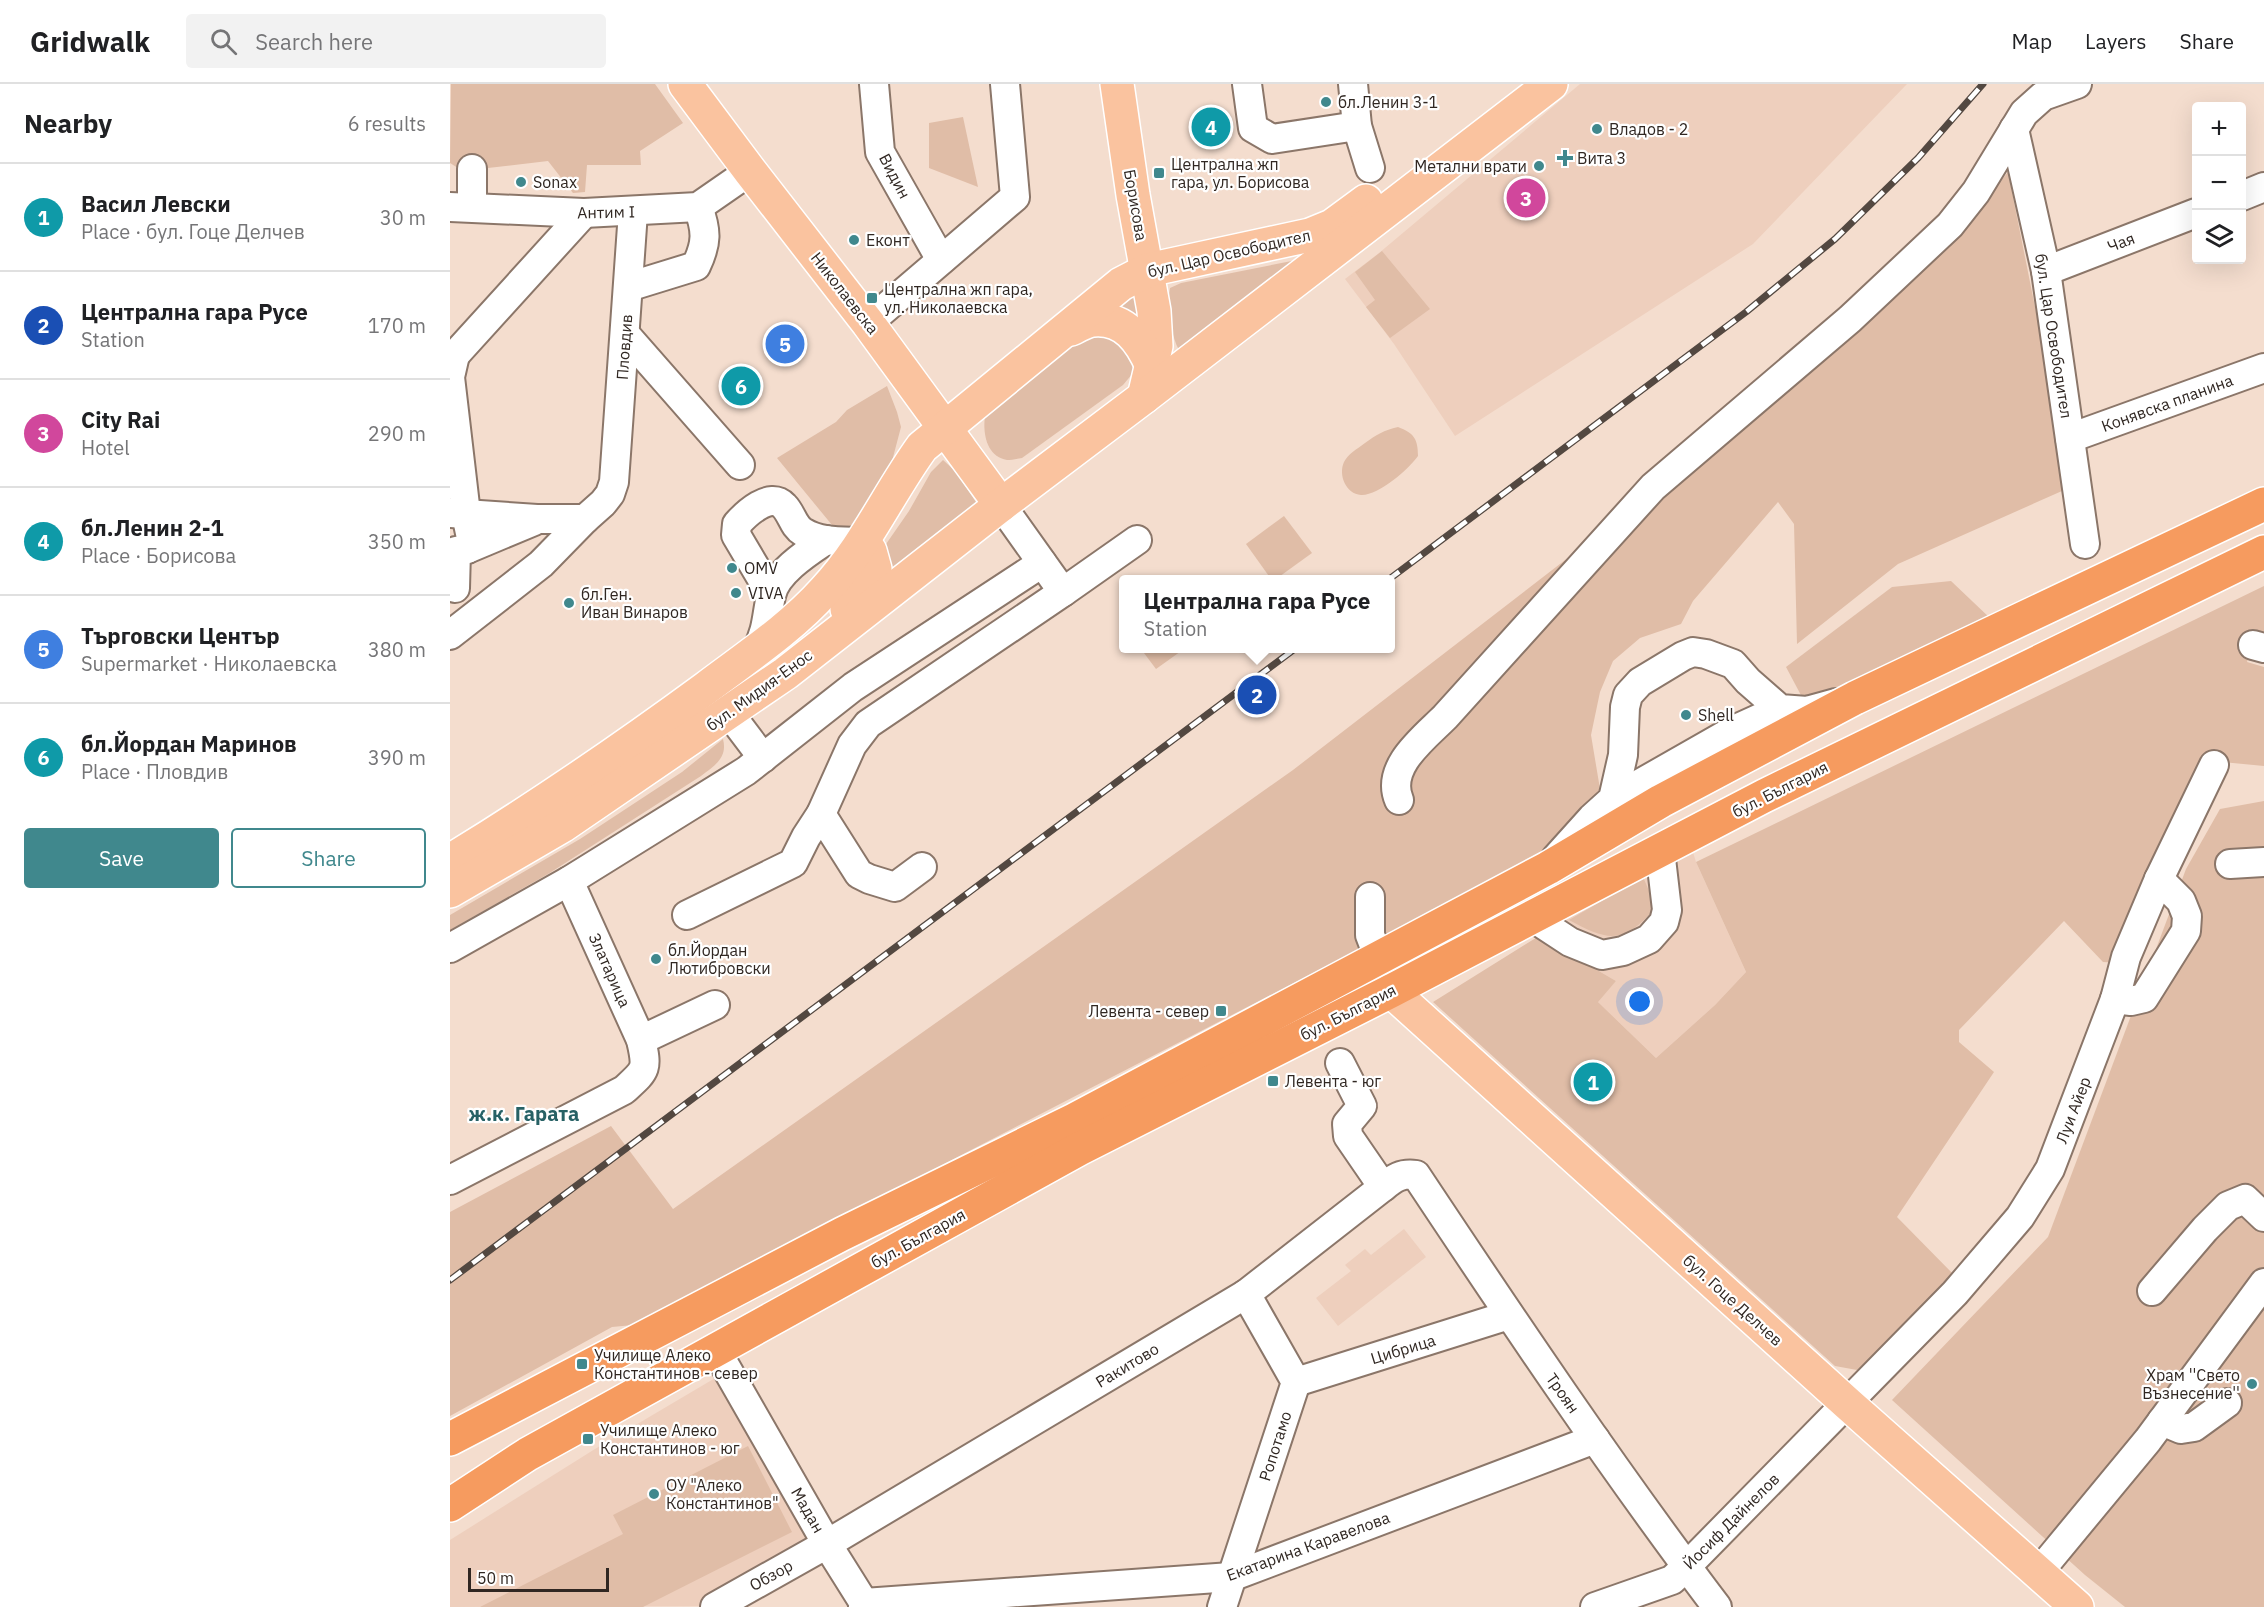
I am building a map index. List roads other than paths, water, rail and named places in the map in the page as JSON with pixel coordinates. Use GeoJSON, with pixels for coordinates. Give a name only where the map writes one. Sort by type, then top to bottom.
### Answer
{"type":"FeatureCollection","features":[{"type":"Feature","properties":{"kind":"highway","name":"бул. България"},"geometry":{"type":"LineString","coordinates":[[450,1439],[842,1234],[1074,1120],[1378,956],[1548,868],[1661,801],[1856,698],[2264,504]]}},
{"type":"Feature","properties":{"kind":"highway","name":"бул. България"},"geometry":{"type":"LineString","coordinates":[[450,1505],[528,1455],[1079,1149],[1391,991],[1775,790],[2264,552]]}},
{"type":"Feature","properties":{"kind":"main road","name":"Николаевска"},"geometry":{"type":"LineString","coordinates":[[685,84],[868,323],[1001,505]]}},
{"type":"Feature","properties":{"kind":"main road","name":"Борисова"},"geometry":{"type":"LineString","coordinates":[[1117,84],[1133,195],[1148,270],[1155,330],[1156,346],[1148,382]]}},
{"type":"Feature","properties":{"kind":"main road","name":"бул. Цар Освободител"},"geometry":{"type":"LineString","coordinates":[[944,427],[1066,331],[1121,284],[1148,270],[1288,241],[1310,235],[1332,225],[1518,84]]}},
{"type":"Feature","properties":{"kind":"main road","name":"бул. Цар Освободител"},"geometry":{"type":"LineString","coordinates":[[1052,465],[1148,382],[1551,84]]}},
{"type":"Feature","properties":{"kind":"main road"},"geometry":{"type":"LineString","coordinates":[[1133,195],[1144,216],[1173,241],[1190,248],[1221,254]]}},
{"type":"Feature","properties":{"kind":"main road"},"geometry":{"type":"LineString","coordinates":[[1108,295],[1124,254],[1133,195]]}},
{"type":"Feature","properties":{"kind":"main road"},"geometry":{"type":"LineString","coordinates":[[1066,331],[1091,320],[1121,324],[1139,340],[1148,382]]}},
{"type":"Feature","properties":{"kind":"main road"},"geometry":{"type":"LineString","coordinates":[[909,379],[933,394],[950,397],[988,392]]}},
{"type":"Feature","properties":{"kind":"main road"},"geometry":{"type":"LineString","coordinates":[[988,392],[972,420],[972,434],[976,447],[984,459],[1001,469],[1024,473],[1052,465]]}},
{"type":"Feature","properties":{"kind":"main road","name":"бул. Мидия-Енос"},"geometry":{"type":"LineString","coordinates":[[450,861],[615,753],[757,650],[819,597],[863,542],[907,467],[922,447],[944,427]]}},
{"type":"Feature","properties":{"kind":"main road","name":"бул. Мидия-Енос"},"geometry":{"type":"LineString","coordinates":[[450,891],[562,826],[786,673],[1052,465]]}},
{"type":"Feature","properties":{"kind":"main road"},"geometry":{"type":"LineString","coordinates":[[786,673],[867,588],[875,569],[870,551],[863,542]]}},
{"type":"Feature","properties":{"kind":"main road","name":"бул. Гоце Делчев"},"geometry":{"type":"LineString","coordinates":[[1391,991],[1848,1404],[2077,1607]]}},
{"type":"Feature","properties":{"kind":"street","name":"Видин"},"geometry":{"type":"LineString","coordinates":[[874,84],[880,152],[941,260]]}},
{"type":"Feature","properties":{"kind":"street"},"geometry":{"type":"LineString","coordinates":[[868,323],[1015,197],[1005,84]]}},
{"type":"Feature","properties":{"kind":"street"},"geometry":{"type":"LineString","coordinates":[[1247,84],[1253,128],[1272,138],[1357,126]]}},
{"type":"Feature","properties":{"kind":"street"},"geometry":{"type":"LineString","coordinates":[[1353,84],[1357,126],[1370,168]]}},
{"type":"Feature","properties":{"kind":"street"},"geometry":{"type":"LineString","coordinates":[[1399,800],[1395,790],[1395,778],[1411,751],[1445,717],[1653,487],[1850,319],[1950,225],[1976,192],[2024,113],[2043,96],[2077,84]]}},
{"type":"Feature","properties":{"kind":"street","name":"бул. Цар Освободител"},"geometry":{"type":"LineString","coordinates":[[2014,129],[2046,271],[2085,544]]}},
{"type":"Feature","properties":{"kind":"street"},"geometry":{"type":"LineString","coordinates":[[461,207],[472,169]]}},
{"type":"Feature","properties":{"kind":"street"},"geometry":{"type":"LineString","coordinates":[[628,287],[696,266],[703,252],[706,228],[698,207],[750,171]]}},
{"type":"Feature","properties":{"kind":"street"},"geometry":{"type":"LineString","coordinates":[[2246,194],[2264,187]]}},
{"type":"Feature","properties":{"kind":"street","name":"Антим I"},"geometry":{"type":"LineString","coordinates":[[461,207],[584,213],[698,207]]}},
{"type":"Feature","properties":{"kind":"street","name":"Пловдив"},"geometry":{"type":"LineString","coordinates":[[585,519],[610,494],[614,482],[633,212]]}},
{"type":"Feature","properties":{"kind":"street"},"geometry":{"type":"LineString","coordinates":[[467,549],[471,538],[458,514],[450,377],[452,354],[584,213]]}},
{"type":"Feature","properties":{"kind":"street","name":"Чая"},"geometry":{"type":"LineString","coordinates":[[2046,271],[2192,215]]}},
{"type":"Feature","properties":{"kind":"street"},"geometry":{"type":"LineString","coordinates":[[625,334],[740,465]]}},
{"type":"Feature","properties":{"kind":"street","name":"Конявска планина"},"geometry":{"type":"LineString","coordinates":[[2070,438],[2264,368]]}},
{"type":"Feature","properties":{"kind":"street"},"geometry":{"type":"LineString","coordinates":[[771,594],[736,535],[737,525],[755,507],[767,502],[777,502],[783,505],[795,525],[803,532],[826,540],[863,542]]}},
{"type":"Feature","properties":{"kind":"street"},"geometry":{"type":"LineString","coordinates":[[1001,505],[1063,592]]}},
{"type":"Feature","properties":{"kind":"street"},"geometry":{"type":"LineString","coordinates":[[458,514],[537,519],[585,519]]}},
{"type":"Feature","properties":{"kind":"street"},"geometry":{"type":"LineString","coordinates":[[455,588],[456,551],[467,549],[537,519]]}},
{"type":"Feature","properties":{"kind":"street"},"geometry":{"type":"LineString","coordinates":[[450,635],[541,564],[585,519]]}},
{"type":"Feature","properties":{"kind":"street"},"geometry":{"type":"LineString","coordinates":[[757,650],[765,632],[771,594],[778,580],[801,557],[826,540]]}},
{"type":"Feature","properties":{"kind":"street"},"geometry":{"type":"LineString","coordinates":[[687,915],[793,863],[821,814],[852,745],[868,724],[1137,540]]}},
{"type":"Feature","properties":{"kind":"street"},"geometry":{"type":"LineString","coordinates":[[450,948],[570,881],[746,771],[853,687],[1042,563]]}},
{"type":"Feature","properties":{"kind":"street"},"geometry":{"type":"LineString","coordinates":[[1613,800],[1623,755],[1624,707],[1628,695],[1640,682],[1683,656],[1693,652],[1707,654],[1733,664],[1748,681],[1780,709]]}},
{"type":"Feature","properties":{"kind":"street"},"geometry":{"type":"LineString","coordinates":[[1548,868],[1592,818],[1613,800],[1736,729],[1780,709],[1807,711],[1856,698]]}},
{"type":"Feature","properties":{"kind":"street"},"geometry":{"type":"LineString","coordinates":[[729,713],[763,758]]}},
{"type":"Feature","properties":{"kind":"street","name":"Луи Айер"},"geometry":{"type":"LineString","coordinates":[[1848,1404],[1955,1293],[2020,1217],[2050,1169],[2115,999],[2126,957],[2159,879],[2214,765]]}},
{"type":"Feature","properties":{"kind":"street"},"geometry":{"type":"LineString","coordinates":[[821,814],[860,874],[869,879],[895,887],[922,867]]}},
{"type":"Feature","properties":{"kind":"street"},"geometry":{"type":"LineString","coordinates":[[1532,917],[1569,942],[1602,955],[1623,951],[1649,939],[1664,922],[1666,909],[1660,850]]}},
{"type":"Feature","properties":{"kind":"street"},"geometry":{"type":"LineString","coordinates":[[2230,864],[2264,862]]}},
{"type":"Feature","properties":{"kind":"street"},"geometry":{"type":"LineString","coordinates":[[2115,999],[2131,1001],[2144,998],[2186,931],[2187,916],[2181,901],[2159,879]]}},
{"type":"Feature","properties":{"kind":"street","name":"Златарица"},"geometry":{"type":"LineString","coordinates":[[570,881],[644,1051]]}},
{"type":"Feature","properties":{"kind":"street"},"geometry":{"type":"LineString","coordinates":[[1370,897],[1370,935],[1378,956]]}},
{"type":"Feature","properties":{"kind":"street"},"geometry":{"type":"LineString","coordinates":[[450,1180],[624,1090],[640,1075],[644,1051],[715,1005]]}},
{"type":"Feature","properties":{"kind":"street"},"geometry":{"type":"LineString","coordinates":[[1340,1063],[1362,1106],[1347,1124],[1348,1136],[1383,1187]]}},
{"type":"Feature","properties":{"kind":"street","name":"Ракитово"},"geometry":{"type":"LineString","coordinates":[[826,1544],[1246,1294],[1398,1175],[1416,1174]]}},
{"type":"Feature","properties":{"kind":"street","name":"Троян"},"geometry":{"type":"LineString","coordinates":[[1416,1174],[1509,1316],[1594,1439],[1675,1584],[1717,1607]]}},
{"type":"Feature","properties":{"kind":"street"},"geometry":{"type":"LineString","coordinates":[[2152,1292],[2228,1206],[2245,1199],[2264,1217]]}},
{"type":"Feature","properties":{"kind":"street"},"geometry":{"type":"LineString","coordinates":[[2038,1573],[2148,1440],[2264,1283]]}},
{"type":"Feature","properties":{"kind":"street"},"geometry":{"type":"LineString","coordinates":[[1246,1294],[1296,1382]]}},
{"type":"Feature","properties":{"kind":"street","name":"Цибрица"},"geometry":{"type":"LineString","coordinates":[[1296,1382],[1509,1316]]}},
{"type":"Feature","properties":{"kind":"street","name":"Мадан"},"geometry":{"type":"LineString","coordinates":[[716,1350],[826,1544],[864,1605]]}},
{"type":"Feature","properties":{"kind":"street","name":"Ропотамо"},"geometry":{"type":"LineString","coordinates":[[1222,1607],[1296,1382]]}},
{"type":"Feature","properties":{"kind":"street","name":"Йосиф Дайнелов"},"geometry":{"type":"LineString","coordinates":[[1595,1607],[1675,1584],[1848,1404]]}},
{"type":"Feature","properties":{"kind":"street"},"geometry":{"type":"LineString","coordinates":[[2162,1421],[2181,1429],[2194,1427],[2217,1410]]}},
{"type":"Feature","properties":{"kind":"street","name":"Екатарина Каравелова"},"geometry":{"type":"LineString","coordinates":[[864,1605],[1231,1577],[1594,1439]]}},
{"type":"Feature","properties":{"kind":"street","name":"Обзор"},"geometry":{"type":"LineString","coordinates":[[715,1607],[826,1544]]}},
{"type":"Feature","properties":{"kind":"railway"},"geometry":{"type":"LineString","coordinates":[[1395,575],[1746,312],[1835,239],[1918,158],[1983,84]]}},
{"type":"Feature","properties":{"kind":"railway"},"geometry":{"type":"LineString","coordinates":[[450,1280],[1289,653]]}},
{"type":"Feature","properties":{"kind":"place","name":"бл.Ленин 3-1"},"geometry":{"type":"Point","coordinates":[1326,102]}},
{"type":"Feature","properties":{"kind":"place","name":"бл.Ленин 2-1"},"geometry":{"type":"Point","coordinates":[1211,127]}},
{"type":"Feature","properties":{"kind":"place","name":"Владов - 2"},"geometry":{"type":"Point","coordinates":[1597,129]}},
{"type":"Feature","properties":{"kind":"place","name":"Вита 3"},"geometry":{"type":"Point","coordinates":[1565,158]}},
{"type":"Feature","properties":{"kind":"place","name":"Метални врати"},"geometry":{"type":"Point","coordinates":[1539,166]}},
{"type":"Feature","properties":{"kind":"place","name":"Централна жп гара, ул. Борисова"},"geometry":{"type":"Point","coordinates":[1159,173]}},
{"type":"Feature","properties":{"kind":"place","name":"Sonax"},"geometry":{"type":"Point","coordinates":[521,182]}},
{"type":"Feature","properties":{"kind":"place","name":"City Rai"},"geometry":{"type":"Point","coordinates":[1526,198]}},
{"type":"Feature","properties":{"kind":"place","name":"Еконт"},"geometry":{"type":"Point","coordinates":[854,240]}},
{"type":"Feature","properties":{"kind":"place","name":"Централна жп гара, ул. Николаевска"},"geometry":{"type":"Point","coordinates":[872,298]}},
{"type":"Feature","properties":{"kind":"place","name":"Търговски Център"},"geometry":{"type":"Point","coordinates":[785,344]}},
{"type":"Feature","properties":{"kind":"place","name":"бл.Йордан Маринов"},"geometry":{"type":"Point","coordinates":[741,386]}},
{"type":"Feature","properties":{"kind":"place","name":"OMV"},"geometry":{"type":"Point","coordinates":[732,568]}},
{"type":"Feature","properties":{"kind":"place","name":"VIVA"},"geometry":{"type":"Point","coordinates":[736,593]}},
{"type":"Feature","properties":{"kind":"place","name":"бл.Ген. Иван Винаров"},"geometry":{"type":"Point","coordinates":[569,603]}},
{"type":"Feature","properties":{"kind":"place","name":"Централна гара Русе"},"geometry":{"type":"Point","coordinates":[1257,695]}},
{"type":"Feature","properties":{"kind":"place","name":"Shell"},"geometry":{"type":"Point","coordinates":[1686,715]}},
{"type":"Feature","properties":{"kind":"place","name":"бл.Йордан Лютибровски"},"geometry":{"type":"Point","coordinates":[656,959]}},
{"type":"Feature","properties":{"kind":"place","name":"Левента - север"},"geometry":{"type":"Point","coordinates":[1221,1011]}},
{"type":"Feature","properties":{"kind":"place","name":"Левента - юг"},"geometry":{"type":"Point","coordinates":[1273,1081]}},
{"type":"Feature","properties":{"kind":"place","name":"Васил Левски"},"geometry":{"type":"Point","coordinates":[1593,1082]}},
{"type":"Feature","properties":{"kind":"place","name":"Училище Алеко Константинов - север"},"geometry":{"type":"Point","coordinates":[582,1364]}},
{"type":"Feature","properties":{"kind":"place","name":"Храм ''Свето Възнесение''"},"geometry":{"type":"Point","coordinates":[2252,1384]}},
{"type":"Feature","properties":{"kind":"place","name":"Училище Алеко Константинов - юг"},"geometry":{"type":"Point","coordinates":[588,1439]}},
{"type":"Feature","properties":{"kind":"place","name":"ОУ \"Алеко Константинов\""},"geometry":{"type":"Point","coordinates":[654,1494]}},
{"type":"Feature","properties":{"kind":"district","name":"ж.к. Гарата"},"geometry":{"type":"Point","coordinates":[524,1114]}}]}
